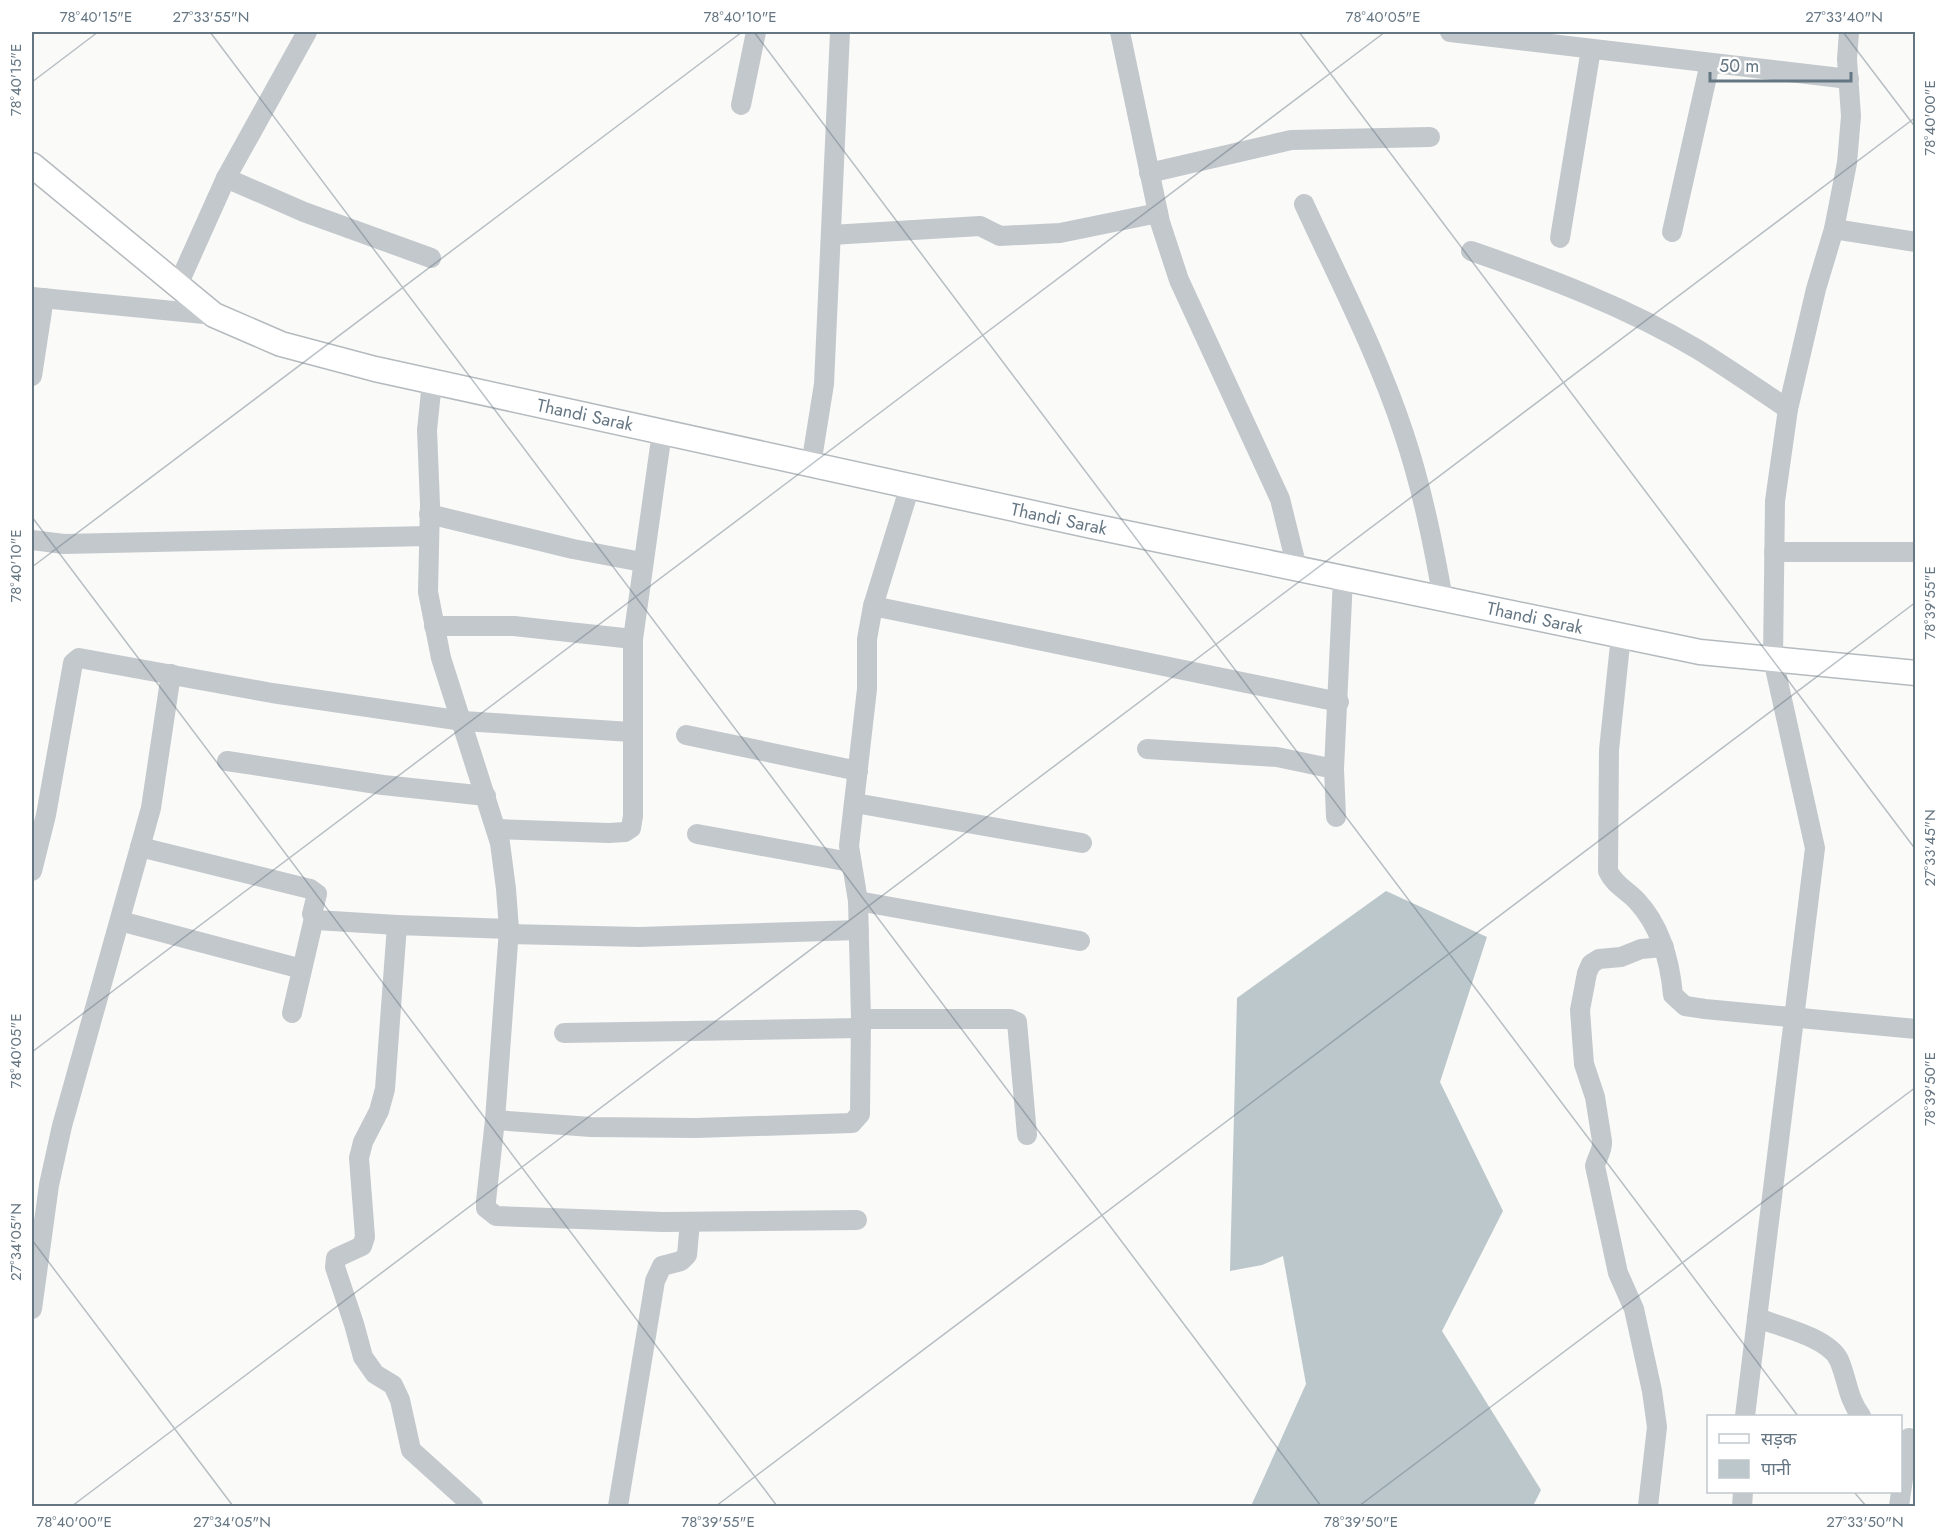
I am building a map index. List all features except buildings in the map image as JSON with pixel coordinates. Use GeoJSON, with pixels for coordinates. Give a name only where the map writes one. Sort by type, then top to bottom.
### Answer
{"type":"FeatureCollection","features":[{"type":"Feature","properties":{"kind":"main road","name":"Thandi Sarak"},"geometry":{"type":"LineString","coordinates":[[32,165],[214,315],[281,344],[432,382],[811,465],[1700,652],[1916,673]]}},
{"type":"Feature","properties":{"kind":"street"},"geometry":{"type":"LineString","coordinates":[[178,285],[226,178],[307,32]]}},
{"type":"Feature","properties":{"kind":"street"},"geometry":{"type":"LineString","coordinates":[[741,105],[756,32]]}},
{"type":"Feature","properties":{"kind":"street"},"geometry":{"type":"LineString","coordinates":[[811,465],[824,384],[840,32]]}},
{"type":"Feature","properties":{"kind":"street"},"geometry":{"type":"LineString","coordinates":[[1120,32],[1158,213],[1179,280],[1280,499],[1293,543],[1297,568]]}},
{"type":"Feature","properties":{"kind":"street"},"geometry":{"type":"LineString","coordinates":[[1450,32],[1849,79]]}},
{"type":"Feature","properties":{"kind":"street"},"geometry":{"type":"LineString","coordinates":[[1745,1415],[1815,848],[1773,659],[1775,501],[1788,410],[1816,289],[1834,229],[1847,163],[1851,116],[1849,32]]}},
{"type":"Feature","properties":{"kind":"street"},"geometry":{"type":"LineString","coordinates":[[1560,238],[1592,49]]}},
{"type":"Feature","properties":{"kind":"street"},"geometry":{"type":"LineString","coordinates":[[1672,231],[1710,63]]}},
{"type":"Feature","properties":{"kind":"street"},"geometry":{"type":"LineString","coordinates":[[1149,173],[1291,140],[1430,137]]}},
{"type":"Feature","properties":{"kind":"street"},"geometry":{"type":"LineString","coordinates":[[226,178],[304,212],[431,258]]}},
{"type":"Feature","properties":{"kind":"street"},"geometry":{"type":"LineString","coordinates":[[1304,204],[1373,354],[1404,434],[1430,528],[1443,599]]}},
{"type":"Feature","properties":{"kind":"street"},"geometry":{"type":"LineString","coordinates":[[831,235],[980,226],[1000,236],[1060,233],[1158,213]]}},
{"type":"Feature","properties":{"kind":"street"},"geometry":{"type":"LineString","coordinates":[[1834,229],[1916,242]]}},
{"type":"Feature","properties":{"kind":"street"},"geometry":{"type":"LineString","coordinates":[[1472,250],[1561,283],[1635,316],[1696,349],[1788,410]]}},
{"type":"Feature","properties":{"kind":"street"},"geometry":{"type":"LineString","coordinates":[[32,376],[38,298],[214,315]]}},
{"type":"Feature","properties":{"kind":"street"},"geometry":{"type":"LineString","coordinates":[[432,382],[427,430],[428,592],[434,626],[496,829],[506,889],[508,932],[495,1120],[486,1208],[491,1213],[529,1218],[690,1222],[857,1221]]}},
{"type":"Feature","properties":{"kind":"street"},"geometry":{"type":"LineString","coordinates":[[496,829],[625,832],[631,828],[633,816],[633,639],[642,561],[662,432]]}},
{"type":"Feature","properties":{"kind":"street"},"geometry":{"type":"LineString","coordinates":[[495,1120],[591,1127],[696,1128],[852,1123],[860,1114],[861,1023],[858,901],[849,846],[867,689],[867,639],[873,606],[910,486]]}},
{"type":"Feature","properties":{"kind":"street"},"geometry":{"type":"LineString","coordinates":[[429,514],[573,549],[642,561]]}},
{"type":"Feature","properties":{"kind":"street"},"geometry":{"type":"LineString","coordinates":[[32,540],[64,544],[429,536]]}},
{"type":"Feature","properties":{"kind":"street"},"geometry":{"type":"LineString","coordinates":[[1774,552],[1916,552]]}},
{"type":"Feature","properties":{"kind":"street"},"geometry":{"type":"LineString","coordinates":[[1336,817],[1334,769],[1339,702],[1343,578]]}},
{"type":"Feature","properties":{"kind":"street"},"geometry":{"type":"LineString","coordinates":[[873,606],[1339,702]]}},
{"type":"Feature","properties":{"kind":"street"},"geometry":{"type":"LineString","coordinates":[[434,626],[514,626],[633,639]]}},
{"type":"Feature","properties":{"kind":"street"},"geometry":{"type":"LineString","coordinates":[[1621,635],[1609,750],[1608,871],[1613,882],[1638,902],[1664,946],[1669,959],[1673,995],[1685,1006],[1916,1029]]}},
{"type":"Feature","properties":{"kind":"street"},"geometry":{"type":"LineString","coordinates":[[32,871],[46,815],[74,660],[79,658],[272,693],[463,722],[632,732]]}},
{"type":"Feature","properties":{"kind":"street"},"geometry":{"type":"LineString","coordinates":[[32,1309],[49,1185],[62,1126],[151,807],[171,674]]}},
{"type":"Feature","properties":{"kind":"street"},"geometry":{"type":"LineString","coordinates":[[686,735],[858,771]]}},
{"type":"Feature","properties":{"kind":"street"},"geometry":{"type":"LineString","coordinates":[[1147,749],[1277,756],[1334,769]]}},
{"type":"Feature","properties":{"kind":"street"},"geometry":{"type":"LineString","coordinates":[[227,760],[382,785],[486,796]]}},
{"type":"Feature","properties":{"kind":"street"},"geometry":{"type":"LineString","coordinates":[[855,803],[1082,843]]}},
{"type":"Feature","properties":{"kind":"street"},"geometry":{"type":"LineString","coordinates":[[698,834],[850,862]]}},
{"type":"Feature","properties":{"kind":"street"},"geometry":{"type":"LineString","coordinates":[[140,847],[310,889],[316,894],[314,918],[292,1013]]}},
{"type":"Feature","properties":{"kind":"street"},"geometry":{"type":"LineString","coordinates":[[858,901],[1080,941]]}},
{"type":"Feature","properties":{"kind":"street"},"geometry":{"type":"LineString","coordinates":[[314,918],[397,926],[639,936],[859,930]]}},
{"type":"Feature","properties":{"kind":"street"},"geometry":{"type":"LineString","coordinates":[[120,921],[302,969]]}},
{"type":"Feature","properties":{"kind":"street"},"geometry":{"type":"LineString","coordinates":[[397,926],[385,1089],[379,1111],[366,1136],[359,1158],[365,1237],[362,1246],[336,1258],[335,1267],[363,1357],[375,1374],[393,1385],[400,1400],[411,1450],[417,1459],[446,1480],[473,1506]]}},
{"type":"Feature","properties":{"kind":"street"},"geometry":{"type":"LineString","coordinates":[[1648,1506],[1657,1427],[1652,1391],[1634,1309],[1618,1273],[1595,1166],[1597,1156],[1603,1148],[1595,1097],[1584,1065],[1580,1011],[1583,985],[1591,964],[1599,959],[1621,957],[1641,949],[1664,946]]}},
{"type":"Feature","properties":{"kind":"street"},"geometry":{"type":"LineString","coordinates":[[564,1033],[1010,1018],[1017,1022],[1027,1135]]}},
{"type":"Feature","properties":{"kind":"street"},"geometry":{"type":"LineString","coordinates":[[618,1506],[655,1281],[662,1266],[681,1261],[687,1255],[690,1222]]}},
{"type":"Feature","properties":{"kind":"street"},"geometry":{"type":"LineString","coordinates":[[1757,1318],[1825,1345],[1839,1358],[1851,1403],[1860,1415]]}},
{"type":"Feature","properties":{"kind":"street"},"geometry":{"type":"LineString","coordinates":[[1902,1483],[1908,1438]]}},
{"type":"Feature","properties":{"kind":"water"},"geometry":{"type":"Polygon","coordinates":[[[1386,891],[1487,937],[1440,1082],[1503,1211],[1442,1331],[1541,1490],[1533,1506],[1251,1506],[1306,1384],[1283,1256],[1262,1265],[1230,1271],[1237,998],[1386,891]]]}}]}
